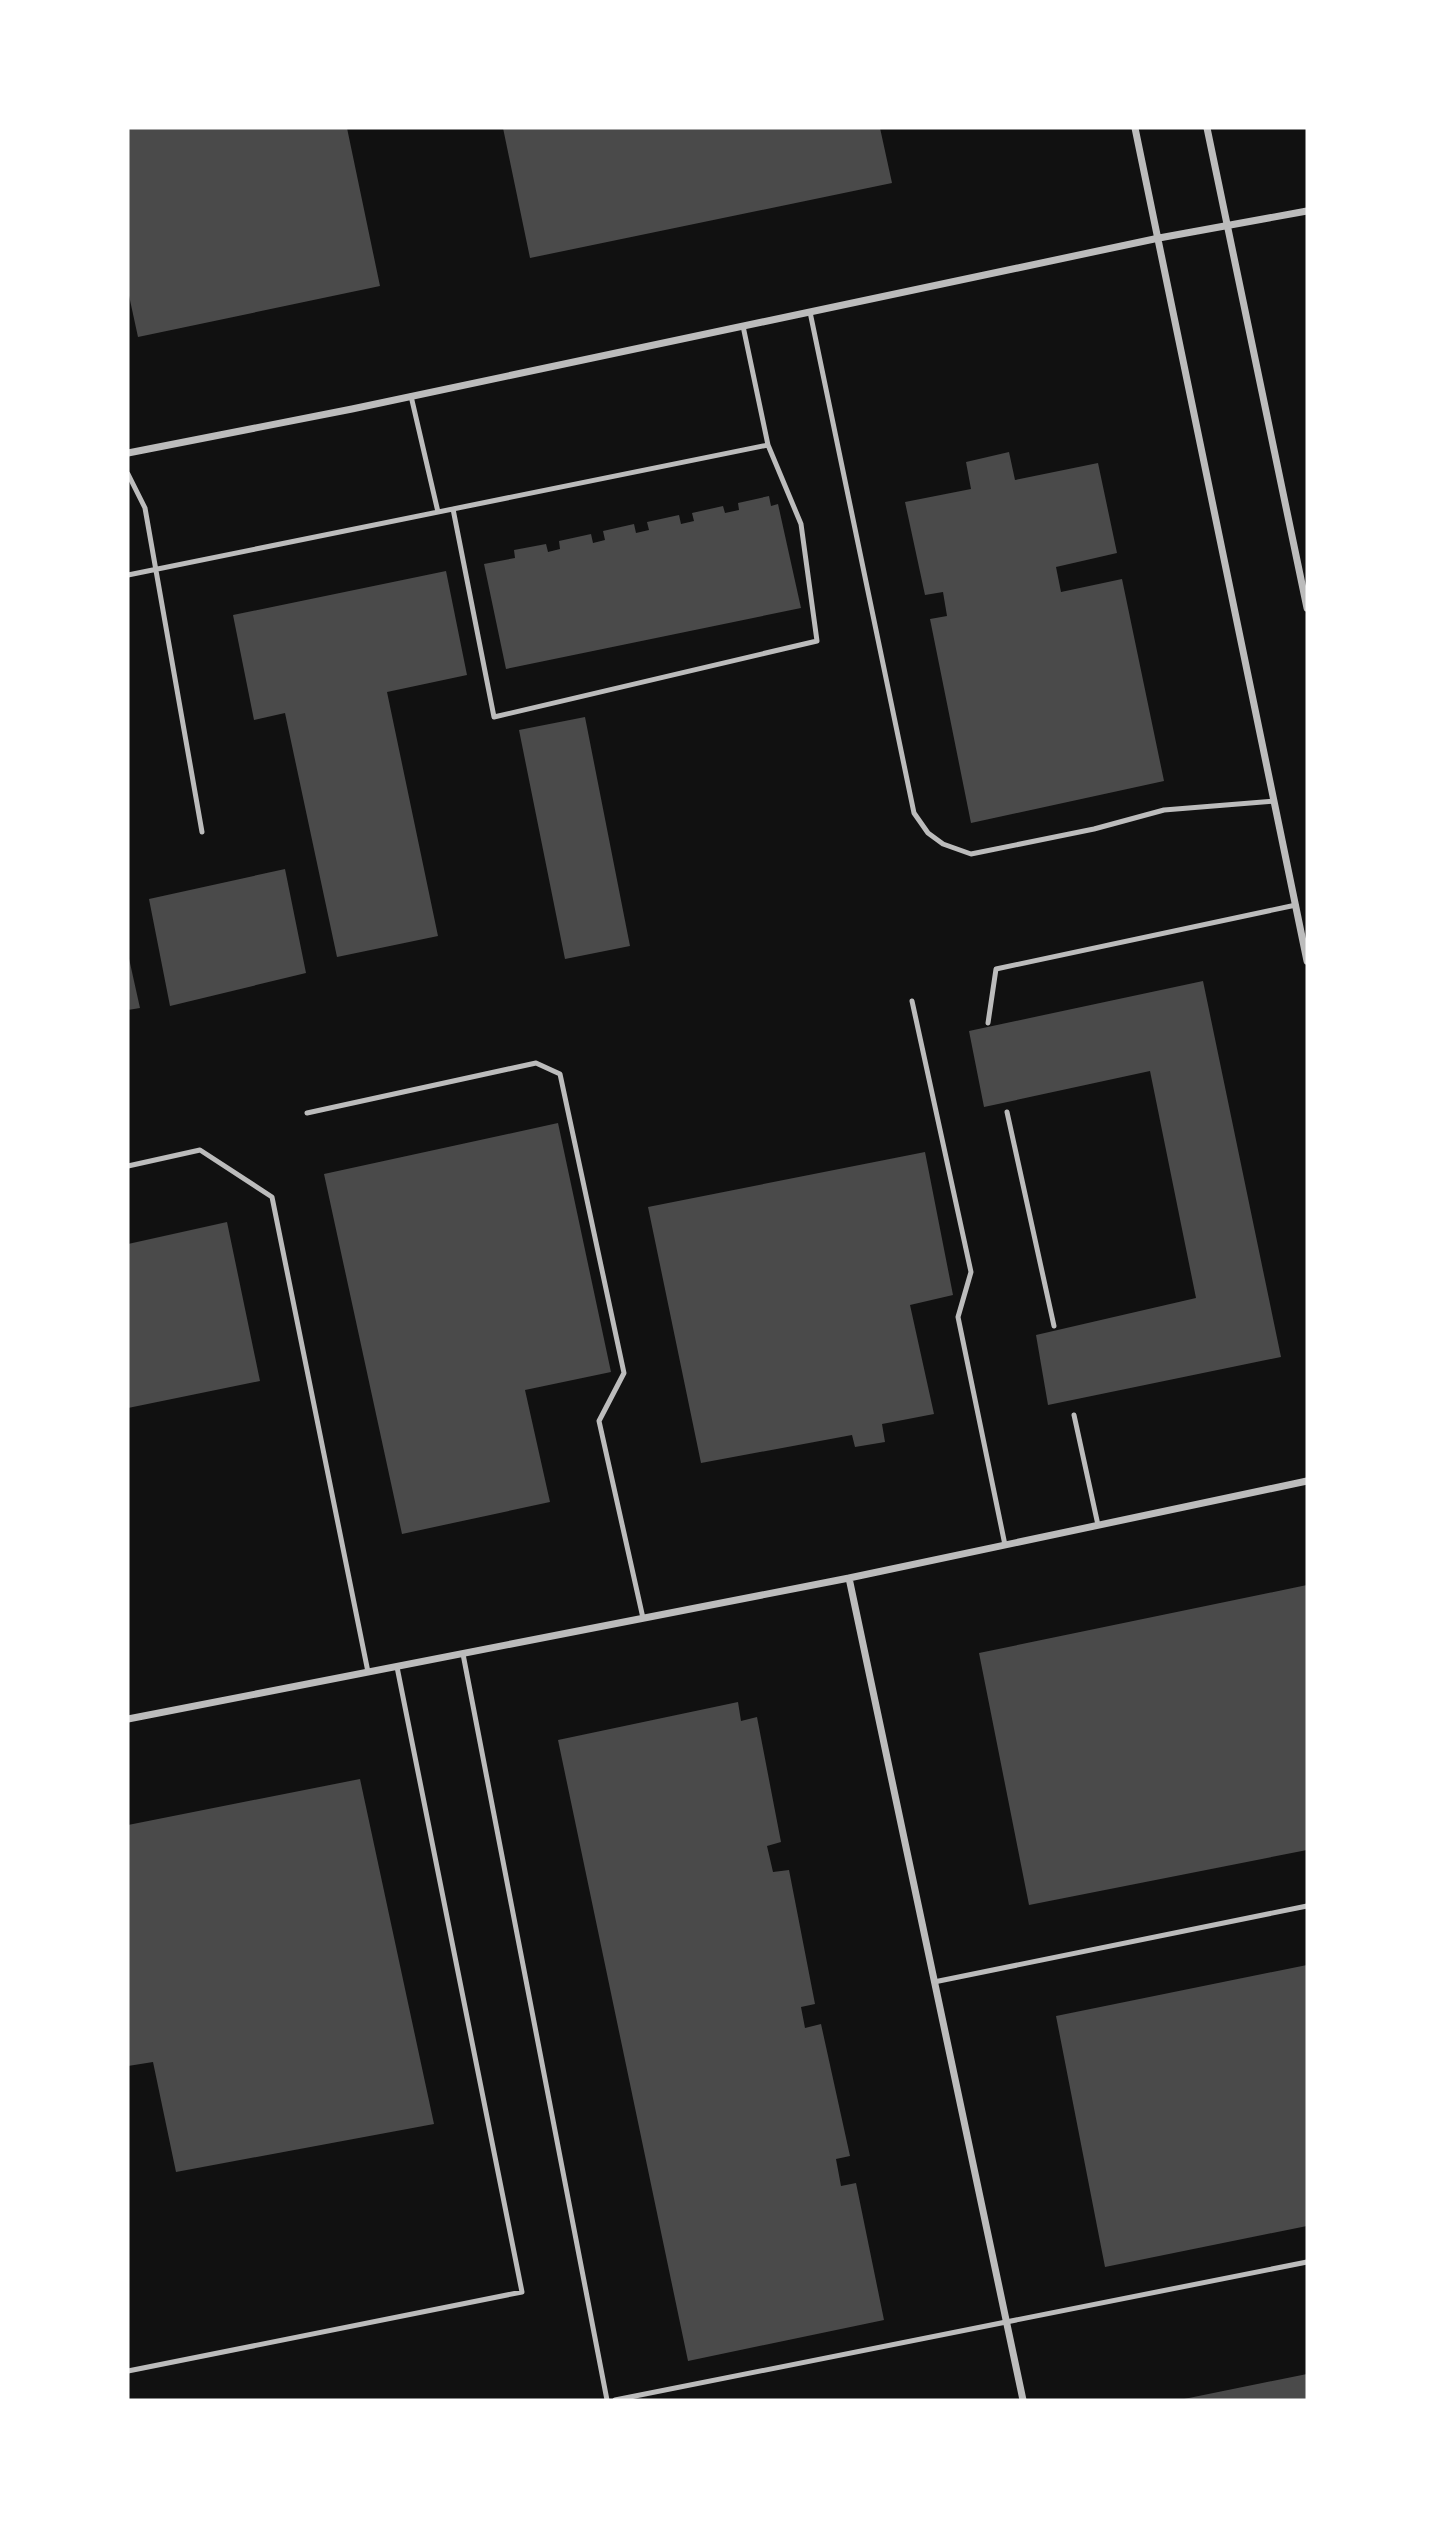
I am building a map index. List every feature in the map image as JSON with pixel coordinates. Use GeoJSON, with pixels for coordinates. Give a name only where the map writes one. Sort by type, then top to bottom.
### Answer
{"type":"FeatureCollection","features":[{"type":"Feature","properties":{"kind":"street"},"geometry":{"type":"LineString","coordinates":[[1135,128],[1307,961]]}},
{"type":"Feature","properties":{"kind":"street"},"geometry":{"type":"LineString","coordinates":[[1207,128],[1307,608]]}},
{"type":"Feature","properties":{"kind":"street"},"geometry":{"type":"LineString","coordinates":[[128,453],[1159,238],[1307,211]]}},
{"type":"Feature","properties":{"kind":"street"},"geometry":{"type":"LineString","coordinates":[[128,1719],[849,1578],[1307,1481]]}},
{"type":"Feature","properties":{"kind":"street"},"geometry":{"type":"LineString","coordinates":[[849,1578],[1023,2400]]}},
{"type":"Feature","properties":{"kind":"lane"},"geometry":{"type":"LineString","coordinates":[[810,312],[914,813],[928,833],[943,844],[971,854],[1094,829],[1164,810],[1274,801]]}},
{"type":"Feature","properties":{"kind":"lane"},"geometry":{"type":"LineString","coordinates":[[453,509],[494,717],[817,641],[801,524],[768,445],[743,326]]}},
{"type":"Feature","properties":{"kind":"lane"},"geometry":{"type":"LineString","coordinates":[[411,396],[438,512]]}},
{"type":"Feature","properties":{"kind":"lane"},"geometry":{"type":"LineString","coordinates":[[128,575],[768,445]]}},
{"type":"Feature","properties":{"kind":"lane"},"geometry":{"type":"LineString","coordinates":[[128,474],[145,508],[202,832]]}},
{"type":"Feature","properties":{"kind":"lane"},"geometry":{"type":"LineString","coordinates":[[988,1023],[996,969],[1296,905]]}},
{"type":"Feature","properties":{"kind":"lane"},"geometry":{"type":"LineString","coordinates":[[912,1001],[971,1272],[958,1317],[1004,1545]]}},
{"type":"Feature","properties":{"kind":"lane"},"geometry":{"type":"LineString","coordinates":[[307,1113],[536,1063],[560,1074],[624,1373],[599,1421],[643,1618]]}},
{"type":"Feature","properties":{"kind":"lane"},"geometry":{"type":"LineString","coordinates":[[1007,1112],[1054,1326]]}},
{"type":"Feature","properties":{"kind":"lane"},"geometry":{"type":"LineString","coordinates":[[128,1166],[200,1150],[272,1197],[368,1672]]}},
{"type":"Feature","properties":{"kind":"lane"},"geometry":{"type":"LineString","coordinates":[[1074,1415],[1098,1525]]}},
{"type":"Feature","properties":{"kind":"lane"},"geometry":{"type":"LineString","coordinates":[[463,1654],[607,2400]]}},
{"type":"Feature","properties":{"kind":"lane"},"geometry":{"type":"LineString","coordinates":[[128,2371],[522,2292],[397,1667]]}},
{"type":"Feature","properties":{"kind":"lane"},"geometry":{"type":"LineString","coordinates":[[934,1982],[1307,1906]]}},
{"type":"Feature","properties":{"kind":"lane"},"geometry":{"type":"LineString","coordinates":[[615,2400],[1307,2262]]}},
{"type":"Feature","properties":{"kind":"building"},"geometry":{"type":"Polygon","coordinates":[[[128,128],[347,128],[380,286],[138,337],[128,291],[128,128]]]}},
{"type":"Feature","properties":{"kind":"building"},"geometry":{"type":"Polygon","coordinates":[[[503,128],[880,128],[892,183],[530,258],[503,128]]]}},
{"type":"Feature","properties":{"kind":"building"},"geometry":{"type":"Polygon","coordinates":[[[1009,452],[1015,480],[1098,463],[1117,553],[1056,567],[1061,592],[1122,579],[1164,781],[971,823],[930,619],[947,616],[943,592],[925,595],[905,502],[971,489],[966,462],[1009,452]]]}},
{"type":"Feature","properties":{"kind":"building"},"geometry":{"type":"Polygon","coordinates":[[[769,496],[771,506],[778,504],[801,608],[506,669],[484,564],[515,558],[514,550],[546,544],[548,552],[560,549],[559,541],[591,534],[593,543],[605,540],[603,531],[634,524],[636,533],[649,530],[647,522],[679,515],[681,524],[694,521],[692,513],[723,506],[725,513],[739,510],[738,503],[769,496]]]}},
{"type":"Feature","properties":{"kind":"building"},"geometry":{"type":"Polygon","coordinates":[[[446,571],[467,675],[387,692],[438,936],[337,957],[285,713],[254,720],[233,615],[446,571]]]}},
{"type":"Feature","properties":{"kind":"building"},"geometry":{"type":"Polygon","coordinates":[[[585,717],[630,946],[565,959],[519,730],[585,717]]]}},
{"type":"Feature","properties":{"kind":"building"},"geometry":{"type":"Polygon","coordinates":[[[285,869],[306,973],[170,1006],[149,899],[285,869]]]}},
{"type":"Feature","properties":{"kind":"building"},"geometry":{"type":"Polygon","coordinates":[[[128,954],[140,1008],[128,1010],[128,954]]]}},
{"type":"Feature","properties":{"kind":"building"},"geometry":{"type":"Polygon","coordinates":[[[1203,981],[1281,1357],[1048,1405],[1036,1335],[1196,1298],[1150,1071],[984,1107],[969,1031],[1203,981]]]}},
{"type":"Feature","properties":{"kind":"building"},"geometry":{"type":"Polygon","coordinates":[[[558,1123],[611,1372],[525,1390],[550,1502],[402,1534],[324,1174],[558,1123]]]}},
{"type":"Feature","properties":{"kind":"building"},"geometry":{"type":"Polygon","coordinates":[[[925,1152],[953,1295],[910,1305],[934,1414],[882,1424],[885,1442],[855,1447],[852,1435],[701,1463],[648,1207],[925,1152]]]}},
{"type":"Feature","properties":{"kind":"building"},"geometry":{"type":"Polygon","coordinates":[[[227,1222],[260,1381],[128,1408],[128,1244],[227,1222]]]}},
{"type":"Feature","properties":{"kind":"building"},"geometry":{"type":"Polygon","coordinates":[[[1307,1585],[1307,1850],[1029,1905],[979,1653],[1307,1585]]]}},
{"type":"Feature","properties":{"kind":"building"},"geometry":{"type":"Polygon","coordinates":[[[738,1702],[741,1721],[757,1717],[781,1842],[767,1846],[773,1872],[789,1870],[815,2004],[801,2007],[805,2028],[821,2024],[850,2156],[836,2159],[841,2186],[856,2183],[884,2320],[688,2361],[558,1740],[738,1702]]]}},
{"type":"Feature","properties":{"kind":"building"},"geometry":{"type":"Polygon","coordinates":[[[360,1779],[434,2124],[176,2172],[153,2062],[128,2066],[128,1825],[360,1779]]]}},
{"type":"Feature","properties":{"kind":"building"},"geometry":{"type":"Polygon","coordinates":[[[1307,1965],[1307,2226],[1105,2267],[1056,2016],[1307,1965]]]}},
{"type":"Feature","properties":{"kind":"building"},"geometry":{"type":"Polygon","coordinates":[[[1307,2374],[1307,2400],[1184,2400],[1184,2399],[1307,2374]]]}}]}
